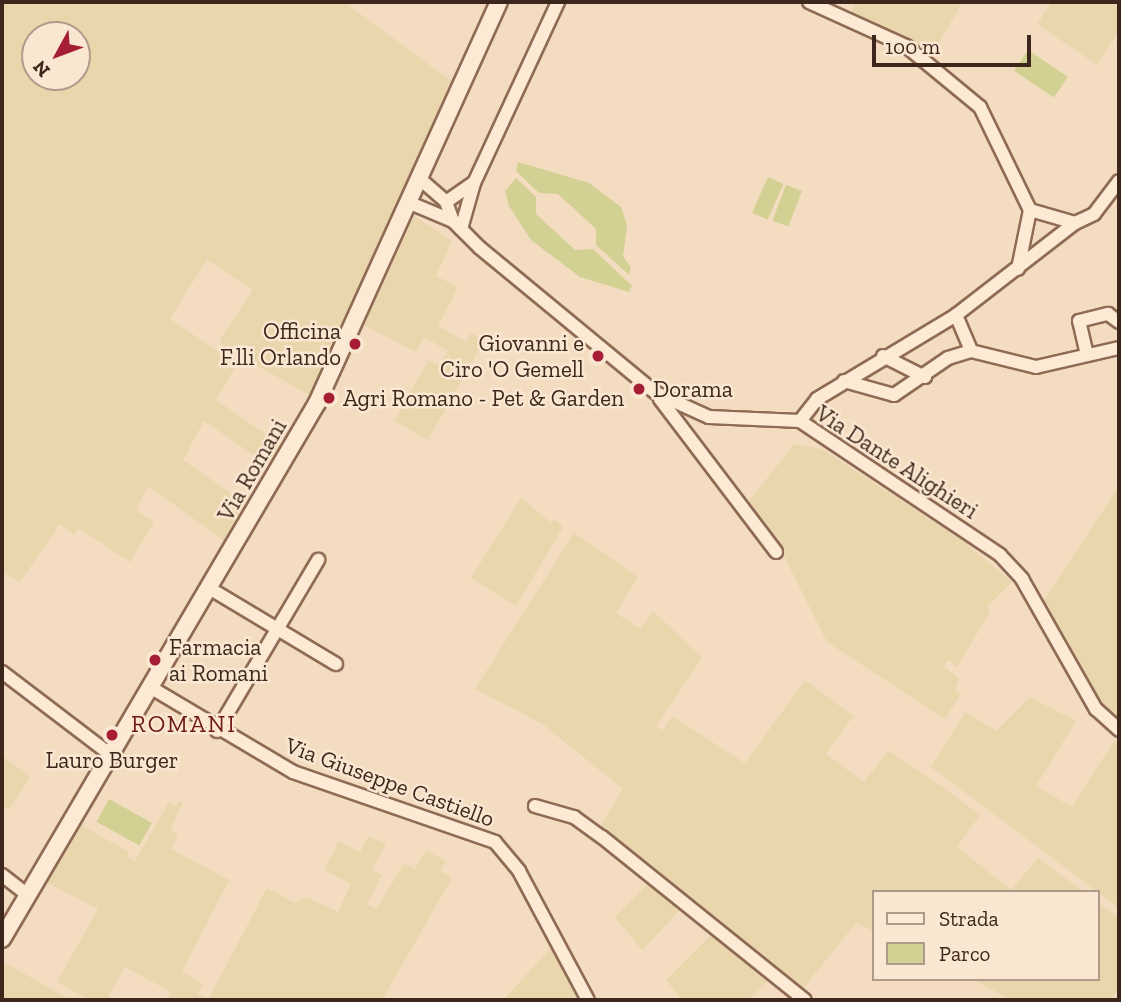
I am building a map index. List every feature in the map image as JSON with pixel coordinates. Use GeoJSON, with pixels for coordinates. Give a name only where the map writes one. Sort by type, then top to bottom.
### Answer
{"type":"FeatureCollection","features":[{"type":"Feature","properties":{"kind":"street","name":"Via Romani"},"geometry":{"type":"LineString","coordinates":[[2,939],[317,403],[499,2]]}},
{"type":"Feature","properties":{"kind":"street"},"geometry":{"type":"LineString","coordinates":[[457,225],[558,2]]}},
{"type":"Feature","properties":{"kind":"street"},"geometry":{"type":"LineString","coordinates":[[809,2],[906,46],[971,97],[1007,156],[1030,210],[1018,269]]}},
{"type":"Feature","properties":{"kind":"street","name":"Via Dante Alighieri"},"geometry":{"type":"LineString","coordinates":[[420,179],[446,202],[457,225]]}},
{"type":"Feature","properties":{"kind":"street"},"geometry":{"type":"LineString","coordinates":[[800,421],[817,399],[883,356],[956,315],[1075,223],[1094,214],[1119,181]]}},
{"type":"Feature","properties":{"kind":"street"},"geometry":{"type":"LineString","coordinates":[[446,202],[474,183]]}},
{"type":"Feature","properties":{"kind":"street","name":"Via Dante Alighieri"},"geometry":{"type":"LineString","coordinates":[[410,203],[457,225],[656,393],[709,417],[800,421],[1000,555],[1022,579],[1096,709],[1119,730]]}},
{"type":"Feature","properties":{"kind":"street"},"geometry":{"type":"LineString","coordinates":[[1030,210],[1075,223]]}},
{"type":"Feature","properties":{"kind":"street"},"geometry":{"type":"LineString","coordinates":[[1087,355],[1079,321],[1108,314],[1119,322]]}},
{"type":"Feature","properties":{"kind":"street"},"geometry":{"type":"LineString","coordinates":[[956,315],[971,351]]}},
{"type":"Feature","properties":{"kind":"street"},"geometry":{"type":"LineString","coordinates":[[844,381],[894,396],[925,377],[948,358],[971,351],[1036,367],[1119,348]]}},
{"type":"Feature","properties":{"kind":"street"},"geometry":{"type":"LineString","coordinates":[[883,356],[925,377]]}},
{"type":"Feature","properties":{"kind":"street"},"geometry":{"type":"LineString","coordinates":[[656,393],[776,552]]}},
{"type":"Feature","properties":{"kind":"street"},"geometry":{"type":"LineString","coordinates":[[217,731],[318,560]]}},
{"type":"Feature","properties":{"kind":"street"},"geometry":{"type":"LineString","coordinates":[[209,588],[336,664]]}},
{"type":"Feature","properties":{"kind":"street"},"geometry":{"type":"LineString","coordinates":[[2,673],[111,755]]}},
{"type":"Feature","properties":{"kind":"street","name":"Via Giuseppe Castiello"},"geometry":{"type":"LineString","coordinates":[[150,687],[217,731],[293,772],[495,842],[519,871],[588,1000]]}},
{"type":"Feature","properties":{"kind":"street"},"geometry":{"type":"LineString","coordinates":[[535,806],[574,817],[602,837],[805,1000]]}},
{"type":"Feature","properties":{"kind":"street"},"geometry":{"type":"LineString","coordinates":[[2,875],[28,895]]}},
{"type":"Feature","properties":{"kind":"shaded area"},"geometry":{"type":"Polygon","coordinates":[[[2,2],[344,2],[453,82],[366,282],[309,395],[223,346],[220,340],[253,290],[207,259],[170,319],[237,364],[216,400],[283,446],[271,467],[204,421],[183,460],[248,505],[226,542],[148,486],[136,510],[154,522],[130,562],[79,528],[74,535],[60,524],[20,582],[2,572],[2,2]]]}},
{"type":"Feature","properties":{"kind":"shaded area"},"geometry":{"type":"Polygon","coordinates":[[[856,2],[963,2],[931,55],[851,12],[856,2]]]}},
{"type":"Feature","properties":{"kind":"shaded area"},"geometry":{"type":"Polygon","coordinates":[[[1052,2],[1119,2],[1119,30],[1097,65],[1037,24],[1052,2]]]}},
{"type":"Feature","properties":{"kind":"shaded area"},"geometry":{"type":"Polygon","coordinates":[[[414,216],[452,241],[436,276],[458,287],[438,326],[466,342],[471,333],[484,340],[428,440],[395,421],[428,360],[439,366],[448,351],[424,337],[416,352],[364,325],[414,216]]]}},
{"type":"Feature","properties":{"kind":"shaded area"},"geometry":{"type":"Polygon","coordinates":[[[794,444],[822,449],[964,542],[1012,582],[987,607],[990,612],[957,667],[948,660],[944,667],[959,678],[955,690],[961,694],[945,719],[827,642],[782,552],[746,505],[794,444]]]}},
{"type":"Feature","properties":{"kind":"shaded area"},"geometry":{"type":"Polygon","coordinates":[[[1119,486],[1119,720],[1099,699],[1044,601],[1119,486]]]}},
{"type":"Feature","properties":{"kind":"shaded area"},"geometry":{"type":"Polygon","coordinates":[[[521,498],[550,522],[555,520],[563,527],[516,606],[471,578],[521,498]]]}},
{"type":"Feature","properties":{"kind":"shaded area"},"geometry":{"type":"Polygon","coordinates":[[[574,533],[638,577],[616,613],[641,629],[653,611],[702,658],[656,726],[663,730],[672,716],[745,763],[805,680],[853,716],[826,754],[864,782],[888,751],[945,789],[980,815],[957,847],[1011,890],[872,890],[872,930],[856,923],[800,992],[598,829],[623,789],[541,723],[475,689],[574,533]]]}},
{"type":"Feature","properties":{"kind":"shaded area"},"geometry":{"type":"Polygon","coordinates":[[[1030,697],[1076,721],[1036,786],[1072,807],[1114,741],[1119,743],[1119,908],[1100,894],[1100,890],[1095,890],[931,767],[965,712],[996,731],[1030,697]]]}},
{"type":"Feature","properties":{"kind":"shaded area"},"geometry":{"type":"Polygon","coordinates":[[[2,756],[30,777],[9,810],[2,805],[2,756]]]}},
{"type":"Feature","properties":{"kind":"shaded area"},"geometry":{"type":"Polygon","coordinates":[[[179,801],[183,803],[170,830],[178,834],[171,849],[229,880],[182,972],[203,984],[198,994],[208,1000],[167,1000],[171,992],[125,967],[106,1000],[90,1000],[57,982],[98,909],[46,882],[79,824],[129,852],[127,857],[135,861],[169,802],[176,806],[179,801]]]}},
{"type":"Feature","properties":{"kind":"shaded area"},"geometry":{"type":"Polygon","coordinates":[[[369,836],[386,844],[372,870],[382,875],[367,904],[376,909],[404,864],[415,869],[426,850],[446,861],[441,871],[452,878],[382,1000],[208,1000],[267,888],[295,903],[307,897],[338,912],[351,884],[324,870],[339,841],[360,852],[369,836]]]}},
{"type":"Feature","properties":{"kind":"shaded area"},"geometry":{"type":"Polygon","coordinates":[[[1038,858],[1081,890],[1011,890],[1038,858]]]}},
{"type":"Feature","properties":{"kind":"shaded area"},"geometry":{"type":"Polygon","coordinates":[[[651,881],[683,907],[642,950],[615,917],[651,881]]]}},
{"type":"Feature","properties":{"kind":"shaded area"},"geometry":{"type":"Polygon","coordinates":[[[1100,904],[1119,918],[1119,989],[1110,1000],[1011,1000],[976,981],[1100,981],[1100,904]]]}},
{"type":"Feature","properties":{"kind":"shaded area"},"geometry":{"type":"Polygon","coordinates":[[[715,931],[772,977],[748,1000],[682,1000],[666,980],[715,931]]]}},
{"type":"Feature","properties":{"kind":"shaded area"},"geometry":{"type":"Polygon","coordinates":[[[553,946],[583,1000],[503,1000],[553,946]]]}},
{"type":"Feature","properties":{"kind":"shaded area"},"geometry":{"type":"Polygon","coordinates":[[[2,961],[71,1000],[2,1000],[2,961]]]}},
{"type":"Feature","properties":{"kind":"green space"},"geometry":{"type":"Polygon","coordinates":[[[1028,50],[1068,77],[1054,98],[1014,71],[1028,50]]]}},
{"type":"Feature","properties":{"kind":"green space"},"geometry":{"type":"Polygon","coordinates":[[[518,162],[589,183],[621,207],[627,225],[623,256],[631,268],[629,275],[596,245],[596,229],[558,194],[539,193],[516,171],[518,162]]]}},
{"type":"Feature","properties":{"kind":"green space"},"geometry":{"type":"Polygon","coordinates":[[[768,177],[784,184],[768,220],[752,213],[768,177]]]}},
{"type":"Feature","properties":{"kind":"green space"},"geometry":{"type":"Polygon","coordinates":[[[516,178],[536,197],[536,214],[575,250],[593,249],[632,286],[629,292],[580,277],[531,240],[509,206],[505,191],[516,178]]]}},
{"type":"Feature","properties":{"kind":"green space"},"geometry":{"type":"Polygon","coordinates":[[[786,185],[802,191],[788,227],[772,220],[786,185]]]}},
{"type":"Feature","properties":{"kind":"green space"},"geometry":{"type":"Polygon","coordinates":[[[109,799],[152,823],[139,845],[96,822],[109,799]]]}},
{"type":"Feature","properties":{"kind":"place","name":"Officina F.lli Orlando"},"geometry":{"type":"Point","coordinates":[355,344]}},
{"type":"Feature","properties":{"kind":"place","name":"Giovanni e Ciro 'O Gemell"},"geometry":{"type":"Point","coordinates":[598,356]}},
{"type":"Feature","properties":{"kind":"place","name":"Dorama"},"geometry":{"type":"Point","coordinates":[639,389]}},
{"type":"Feature","properties":{"kind":"place","name":"Agri Romano - Pet & Garden"},"geometry":{"type":"Point","coordinates":[329,398]}},
{"type":"Feature","properties":{"kind":"place","name":"Farmacia ai Romani"},"geometry":{"type":"Point","coordinates":[155,660]}},
{"type":"Feature","properties":{"kind":"place","name":"Lauro Burger"},"geometry":{"type":"Point","coordinates":[112,735]}},
{"type":"Feature","properties":{"kind":"district","name":"ROMANI"},"geometry":{"type":"Point","coordinates":[184,724]}}]}
